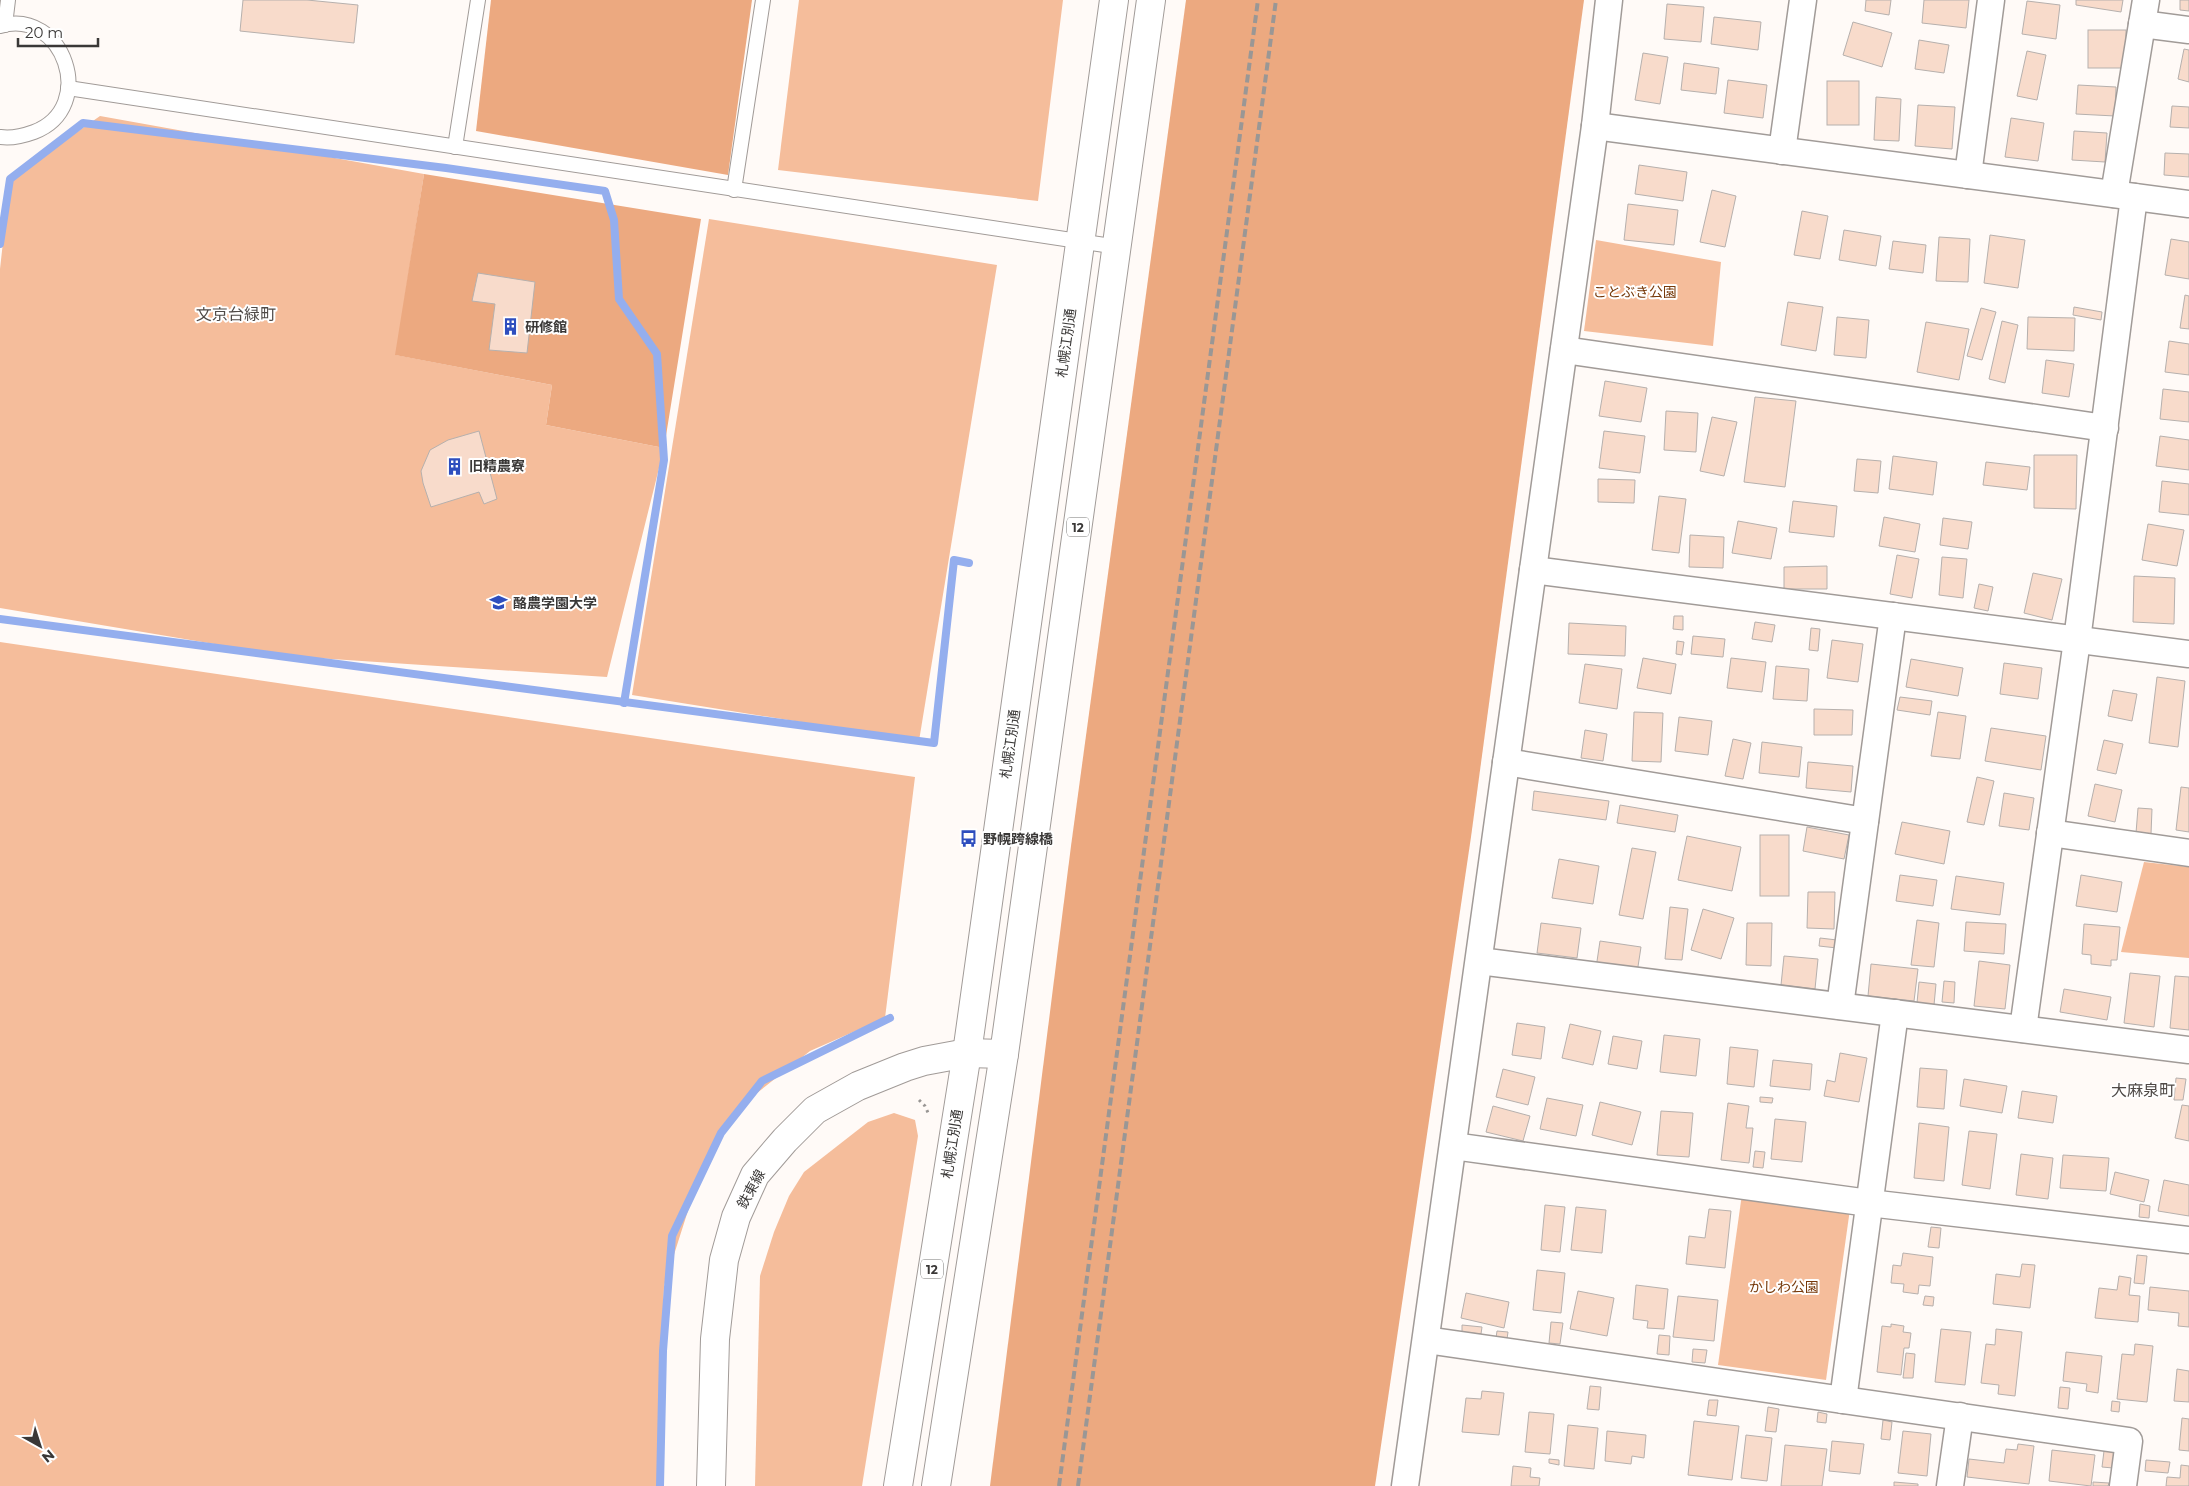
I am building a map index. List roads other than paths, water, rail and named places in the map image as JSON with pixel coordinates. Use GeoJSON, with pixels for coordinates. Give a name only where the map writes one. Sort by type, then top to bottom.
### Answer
{"type":"FeatureCollection","features":[{"type":"Feature","properties":{"kind":"main road","name":"札幌江別通"},"geometry":{"type":"LineString","coordinates":[[898,1486],[967,1053],[1114,0]]}},
{"type":"Feature","properties":{"kind":"main road","name":"12"},"geometry":{"type":"LineString","coordinates":[[936,1486],[1004,1054],[1151,0]]}},
{"type":"Feature","properties":{"kind":"main road","name":"鉄東線"},"geometry":{"type":"LineString","coordinates":[[711,1486],[715,1339],[724,1260],[736,1217],[755,1175],[785,1140],[815,1110],[858,1086],[905,1067],[967,1053],[1004,1054]]}},
{"type":"Feature","properties":{"kind":"street"},"geometry":{"type":"LineString","coordinates":[[1405,1486],[1595,126],[1609,0]]}},
{"type":"Feature","properties":{"kind":"street"},"geometry":{"type":"LineString","coordinates":[[1782,151],[1803,0]]}},
{"type":"Feature","properties":{"kind":"street"},"geometry":{"type":"LineString","coordinates":[[1968,175],[1991,0]]}},
{"type":"Feature","properties":{"kind":"street"},"geometry":{"type":"LineString","coordinates":[[2023,1029],[2105,428],[2124,196],[2144,12],[2189,30]]}},
{"type":"Feature","properties":{"kind":"street"},"geometry":{"type":"LineString","coordinates":[[1595,126],[2189,204]]}},
{"type":"Feature","properties":{"kind":"street"},"geometry":{"type":"LineString","coordinates":[[1564,350],[2105,428]]}},
{"type":"Feature","properties":{"kind":"street"},"geometry":{"type":"LineString","coordinates":[[1533,570],[2189,654]]}},
{"type":"Feature","properties":{"kind":"street"},"geometry":{"type":"LineString","coordinates":[[1840,1006],[1893,616]]}},
{"type":"Feature","properties":{"kind":"street"},"geometry":{"type":"LineString","coordinates":[[1506,762],[1865,821]]}},
{"type":"Feature","properties":{"kind":"street"},"geometry":{"type":"LineString","coordinates":[[2050,833],[2189,853]]}},
{"type":"Feature","properties":{"kind":"street"},"geometry":{"type":"LineString","coordinates":[[1479,960],[2189,1050]]}},
{"type":"Feature","properties":{"kind":"street"},"geometry":{"type":"LineString","coordinates":[[1843,1400],[1894,1013]]}},
{"type":"Feature","properties":{"kind":"street"},"geometry":{"type":"LineString","coordinates":[[1453,1146],[1869,1203],[2189,1240]]}},
{"type":"Feature","properties":{"kind":"street"},"geometry":{"type":"LineString","coordinates":[[1426,1340],[2129,1441],[2123,1486]]}},
{"type":"Feature","properties":{"kind":"street"},"geometry":{"type":"LineString","coordinates":[[1950,1486],[1960,1416]]}},
{"type":"Feature","properties":{"kind":"lane"},"geometry":{"type":"LineString","coordinates":[[0,137],[11,138],[40,129],[54,119],[64,105],[68,88],[68,71],[63,55],[53,41],[39,31],[22,25],[2,26],[8,0]]}},
{"type":"Feature","properties":{"kind":"lane"},"geometry":{"type":"LineString","coordinates":[[455,148],[478,0]]}},
{"type":"Feature","properties":{"kind":"lane"},"geometry":{"type":"LineString","coordinates":[[734,190],[763,0]]}},
{"type":"Feature","properties":{"kind":"lane"},"geometry":{"type":"LineString","coordinates":[[68,88],[1118,247]]}},
{"type":"Feature","properties":{"kind":"waterway"},"geometry":{"type":"LineString","coordinates":[[0,244],[10,179],[83,123],[446,168],[605,191],[614,220],[619,299],[657,354],[664,460],[624,703]]}},
{"type":"Feature","properties":{"kind":"waterway"},"geometry":{"type":"LineString","coordinates":[[0,619],[934,743],[954,560],[969,563]]}},
{"type":"Feature","properties":{"kind":"waterway"},"geometry":{"type":"LineString","coordinates":[[660,1486],[663,1351],[672,1236],[721,1133],[762,1081],[890,1018]]}},
{"type":"Feature","properties":{"kind":"railway"},"geometry":{"type":"LineString","coordinates":[[1059,1486],[1258,0]]}},
{"type":"Feature","properties":{"kind":"railway"},"geometry":{"type":"LineString","coordinates":[[1078,1486],[1276,0]]}},
{"type":"Feature","properties":{"kind":"place","name":"研修館"},"geometry":{"type":"Point","coordinates":[511,327]}},
{"type":"Feature","properties":{"kind":"place","name":"旧精農寮"},"geometry":{"type":"Point","coordinates":[455,466]}},
{"type":"Feature","properties":{"kind":"place","name":"酪農学園大学"},"geometry":{"type":"Point","coordinates":[499,603]}},
{"type":"Feature","properties":{"kind":"place","name":"野幌跨線橋"},"geometry":{"type":"Point","coordinates":[969,839]}},
{"type":"Feature","properties":{"kind":"district","name":"文京台緑町"},"geometry":{"type":"Point","coordinates":[236,314]}},
{"type":"Feature","properties":{"kind":"district","name":"大麻泉町"},"geometry":{"type":"Point","coordinates":[2143,1090]}},
{"type":"Feature","properties":{"kind":"park label","name":"ことぶき公園"},"geometry":{"type":"Point","coordinates":[1635,292]}},
{"type":"Feature","properties":{"kind":"park label","name":"かしわ公園"},"geometry":{"type":"Point","coordinates":[1784,1287]}}]}
